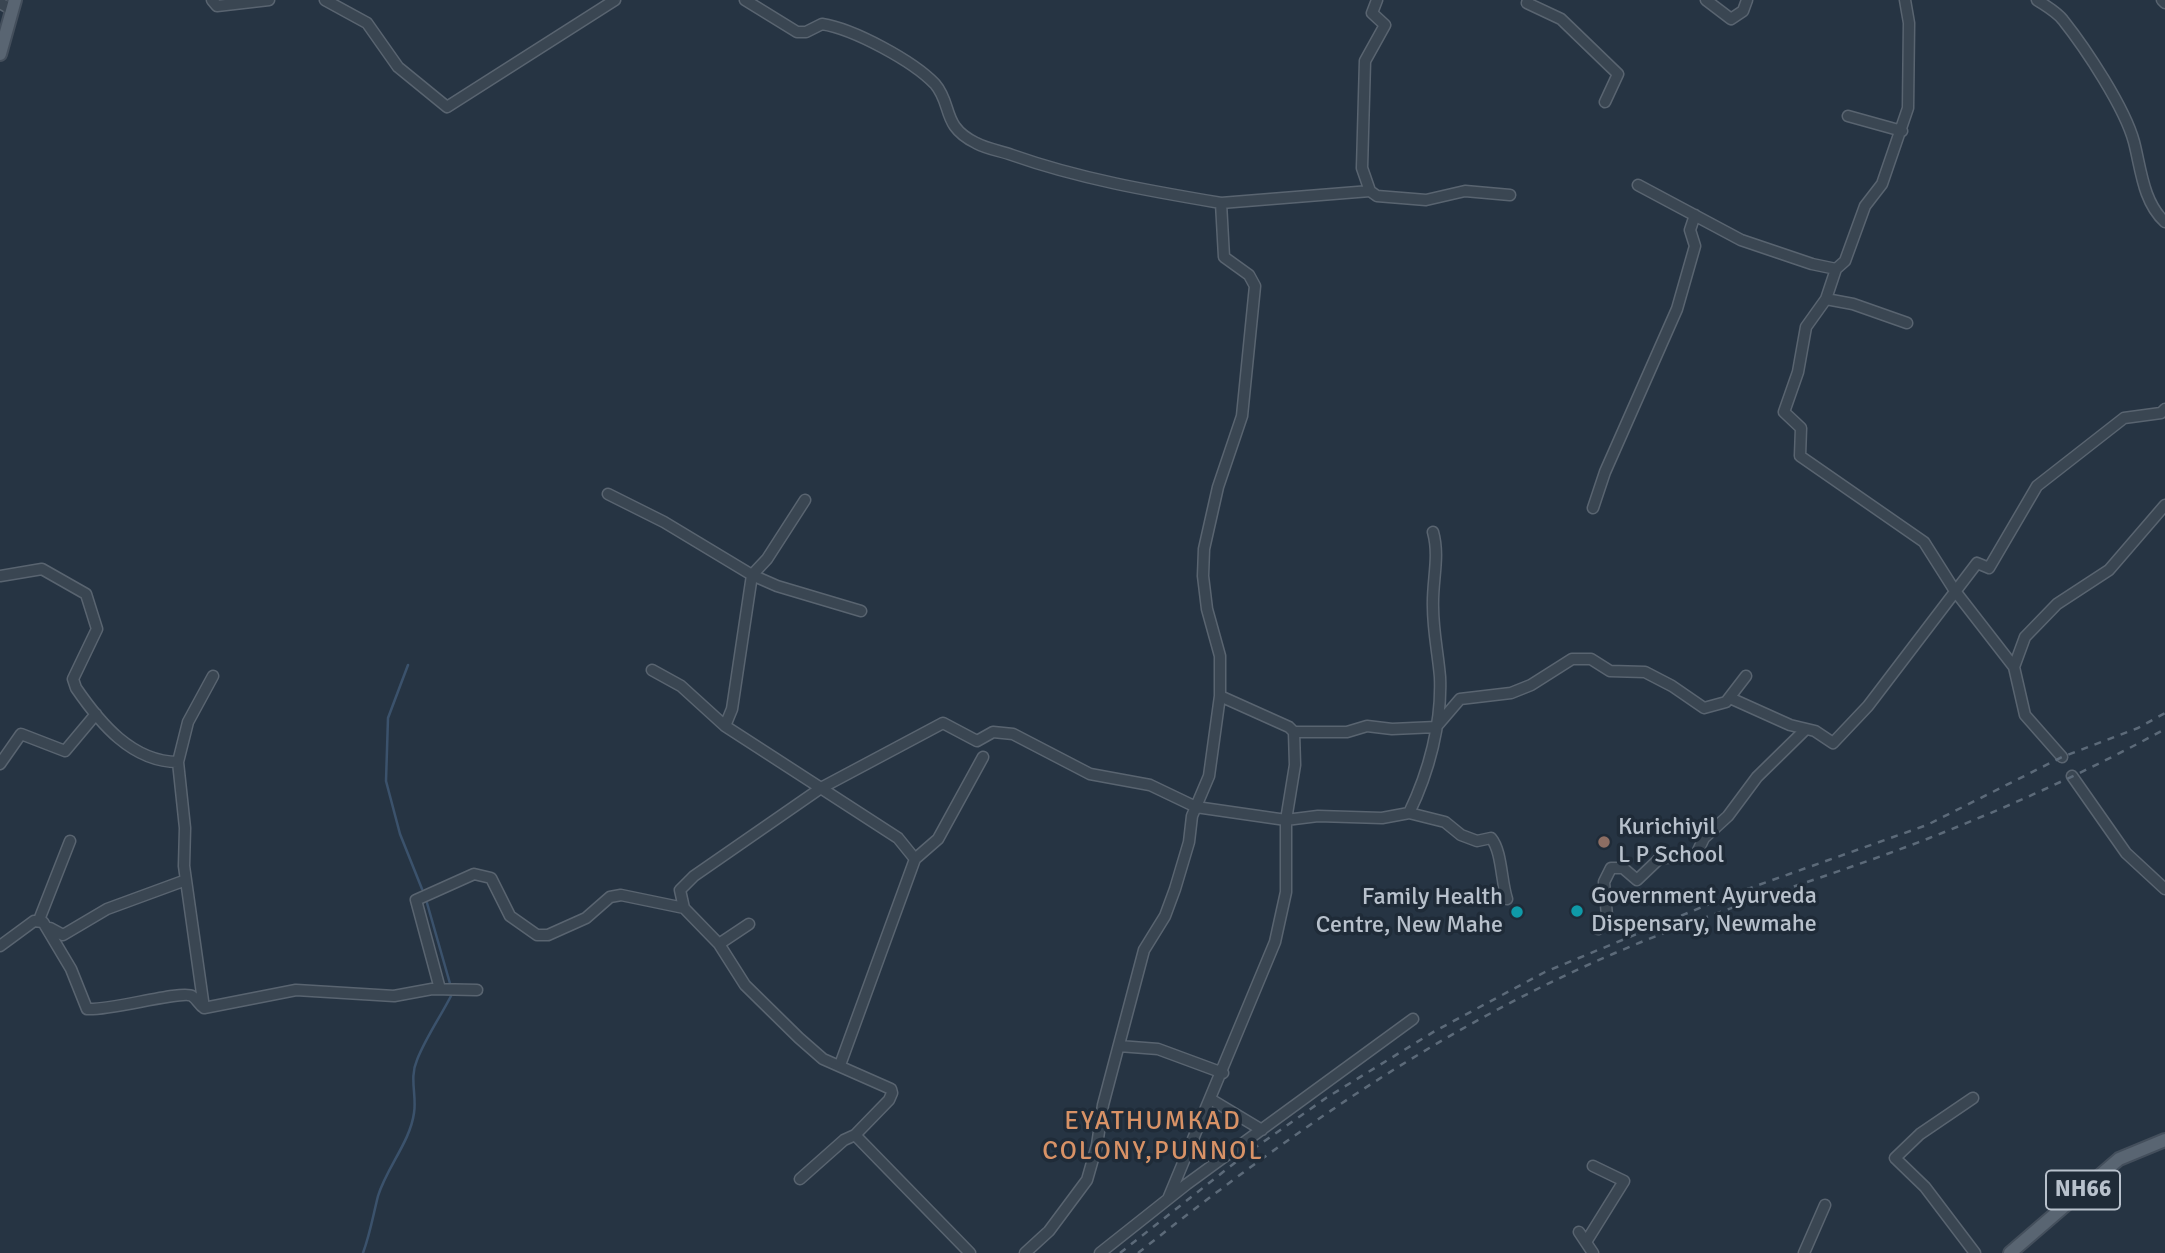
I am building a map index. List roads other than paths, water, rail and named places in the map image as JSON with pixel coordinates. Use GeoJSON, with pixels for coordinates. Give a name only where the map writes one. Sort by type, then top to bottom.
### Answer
{"type":"FeatureCollection","features":[{"type":"Feature","properties":{"kind":"main road"},"geometry":{"type":"LineString","coordinates":[[0,54],[14,5]]}},
{"type":"Feature","properties":{"kind":"main road","name":"NH66"},"geometry":{"type":"LineString","coordinates":[[2010,1253],[2119,1159],[2165,1140]]}},
{"type":"Feature","properties":{"kind":"street"},"geometry":{"type":"LineString","coordinates":[[212,0],[217,6],[270,0]]}},
{"type":"Feature","properties":{"kind":"street"},"geometry":{"type":"LineString","coordinates":[[325,0],[367,23],[398,66],[447,107],[615,0]]}},
{"type":"Feature","properties":{"kind":"street"},"geometry":{"type":"LineString","coordinates":[[745,0],[797,32],[806,32],[822,24],[857,35],[920,72],[937,86],[948,120],[958,131],[976,143],[1053,170],[1221,203],[1370,191]]}},
{"type":"Feature","properties":{"kind":"street"},"geometry":{"type":"LineString","coordinates":[[1377,0],[1372,13],[1385,24],[1364,61],[1362,87],[1362,168],[1370,191],[1377,196],[1426,200],[1465,191],[1510,195]]}},
{"type":"Feature","properties":{"kind":"street"},"geometry":{"type":"LineString","coordinates":[[1528,0],[1527,3],[1561,19],[1618,74],[1605,102]]}},
{"type":"Feature","properties":{"kind":"street"},"geometry":{"type":"LineString","coordinates":[[1706,0],[1731,19],[1743,11],[1747,0]]}},
{"type":"Feature","properties":{"kind":"street"},"geometry":{"type":"LineString","coordinates":[[1905,0],[1909,23],[1910,85],[1902,131],[1882,184],[1864,206],[1845,261],[1836,269],[1826,299],[1806,327],[1798,372],[1784,412],[1801,428],[1800,456],[1924,542],[1955,591],[2014,667],[2025,715],[2062,757]]}},
{"type":"Feature","properties":{"kind":"street"},"geometry":{"type":"LineString","coordinates":[[2038,0],[2062,18],[2125,116],[2141,178],[2158,216],[2165,222]]}},
{"type":"Feature","properties":{"kind":"street"},"geometry":{"type":"LineString","coordinates":[[0,3],[14,5]]}},
{"type":"Feature","properties":{"kind":"street"},"geometry":{"type":"LineString","coordinates":[[1848,116],[1902,131]]}},
{"type":"Feature","properties":{"kind":"street"},"geometry":{"type":"LineString","coordinates":[[1638,185],[1741,240],[1836,269]]}},
{"type":"Feature","properties":{"kind":"street"},"geometry":{"type":"LineString","coordinates":[[1024,1253],[1049,1231],[1087,1180],[1144,950],[1165,916],[1175,889],[1196,807],[1209,776],[1220,696],[1220,656],[1207,609],[1203,576],[1204,549],[1218,487],[1242,416],[1255,286],[1249,275],[1224,257],[1221,203]]}},
{"type":"Feature","properties":{"kind":"street"},"geometry":{"type":"LineString","coordinates":[[1593,508],[1605,472],[1677,309],[1695,246],[1690,230],[1695,215]]}},
{"type":"Feature","properties":{"kind":"street"},"geometry":{"type":"LineString","coordinates":[[1826,299],[1853,304],[1907,323]]}},
{"type":"Feature","properties":{"kind":"street"},"geometry":{"type":"LineString","coordinates":[[1730,698],[1815,731],[1833,743],[1868,706],[1977,563],[1989,568],[2037,486],[2124,418],[2165,409]]}},
{"type":"Feature","properties":{"kind":"street"},"geometry":{"type":"LineString","coordinates":[[608,494],[664,522],[752,575],[777,586],[861,611]]}},
{"type":"Feature","properties":{"kind":"street"},"geometry":{"type":"LineString","coordinates":[[726,726],[732,709],[752,575],[767,559],[805,500]]}},
{"type":"Feature","properties":{"kind":"street"},"geometry":{"type":"LineString","coordinates":[[2014,667],[2025,637],[2057,604],[2109,570],[2165,505]]}},
{"type":"Feature","properties":{"kind":"street"},"geometry":{"type":"LineString","coordinates":[[1409,813],[1429,769],[1436,727],[1440,678],[1433,632],[1432,588],[1438,549],[1433,532]]}},
{"type":"Feature","properties":{"kind":"street"},"geometry":{"type":"LineString","coordinates":[[0,576],[42,569],[86,594],[97,629],[73,679],[76,688],[113,734],[156,760],[178,762]]}},
{"type":"Feature","properties":{"kind":"street"},"geometry":{"type":"LineString","coordinates":[[1294,732],[1347,732],[1367,726],[1392,729],[1436,727],[1460,699],[1511,693],[1531,685],[1572,659],[1591,659],[1610,671],[1645,672],[1672,686],[1704,708],[1730,698],[1746,676]]}},
{"type":"Feature","properties":{"kind":"street"},"geometry":{"type":"LineString","coordinates":[[652,670],[681,686],[726,726],[898,838],[915,859]]}},
{"type":"Feature","properties":{"kind":"street"},"geometry":{"type":"LineString","coordinates":[[204,1008],[186,880],[185,828],[178,762],[188,722],[213,676]]}},
{"type":"Feature","properties":{"kind":"street"},"geometry":{"type":"LineString","coordinates":[[1168,1199],[1212,1100],[1275,942],[1286,892],[1286,820],[1295,765],[1294,732],[1289,727],[1220,696]]}},
{"type":"Feature","properties":{"kind":"street"},"geometry":{"type":"LineString","coordinates":[[0,764],[21,734],[65,751],[96,714]]}},
{"type":"Feature","properties":{"kind":"street"},"geometry":{"type":"LineString","coordinates":[[800,1179],[844,1140],[855,1135],[892,1093],[885,1086],[823,1059],[767,1008],[745,985],[719,944],[684,908],[680,890],[687,882],[821,788],[943,723],[977,741],[993,732],[1013,734],[1090,775],[1150,785],[1196,807],[1286,820],[1318,817],[1382,818],[1409,813],[1445,822],[1461,835],[1477,841],[1491,838],[1498,846],[1500,878],[1507,899]]}},
{"type":"Feature","properties":{"kind":"street"},"geometry":{"type":"LineString","coordinates":[[1598,929],[1602,918],[1607,916],[1604,882],[1611,868],[1623,868],[1637,880],[1660,858],[1695,857],[1704,838],[1728,816],[1757,777],[1806,729]]}},
{"type":"Feature","properties":{"kind":"street"},"geometry":{"type":"LineString","coordinates":[[840,1065],[915,859],[938,839],[983,757]]}},
{"type":"Feature","properties":{"kind":"street"},"geometry":{"type":"LineString","coordinates":[[2072,776],[2126,853],[2165,889]]}},
{"type":"Feature","properties":{"kind":"street"},"geometry":{"type":"LineString","coordinates":[[0,946],[39,920],[70,841]]}},
{"type":"Feature","properties":{"kind":"street"},"geometry":{"type":"LineString","coordinates":[[448,989],[416,900],[474,874],[491,878],[510,916],[537,934],[548,935],[586,918],[610,897],[621,895],[684,908]]}},
{"type":"Feature","properties":{"kind":"street"},"geometry":{"type":"LineString","coordinates":[[39,920],[63,935],[107,909],[186,880]]}},
{"type":"Feature","properties":{"kind":"street"},"geometry":{"type":"LineString","coordinates":[[719,944],[749,924]]}},
{"type":"Feature","properties":{"kind":"street"},"geometry":{"type":"LineString","coordinates":[[50,928],[87,1009],[146,1003],[180,994],[192,996],[204,1008]]}},
{"type":"Feature","properties":{"kind":"street"},"geometry":{"type":"LineString","coordinates":[[204,1008],[296,990],[394,996],[448,989],[477,990]]}},
{"type":"Feature","properties":{"kind":"street"},"geometry":{"type":"LineString","coordinates":[[1100,1253],[1168,1199],[1413,1020]]}},
{"type":"Feature","properties":{"kind":"street"},"geometry":{"type":"LineString","coordinates":[[1119,1046],[1158,1049],[1223,1073]]}},
{"type":"Feature","properties":{"kind":"street"},"geometry":{"type":"LineString","coordinates":[[1973,1098],[1930,1127],[1895,1158],[1925,1187],[1975,1253]]}},
{"type":"Feature","properties":{"kind":"street"},"geometry":{"type":"LineString","coordinates":[[1212,1100],[1262,1130]]}},
{"type":"Feature","properties":{"kind":"street"},"geometry":{"type":"LineString","coordinates":[[855,1135],[970,1253]]}},
{"type":"Feature","properties":{"kind":"street"},"geometry":{"type":"LineString","coordinates":[[1586,1242],[1624,1181],[1593,1166]]}},
{"type":"Feature","properties":{"kind":"street"},"geometry":{"type":"LineString","coordinates":[[1804,1253],[1825,1205]]}},
{"type":"Feature","properties":{"kind":"street"},"geometry":{"type":"LineString","coordinates":[[1579,1232],[1593,1253]]}},
{"type":"Feature","properties":{"kind":"waterway"},"geometry":{"type":"LineString","coordinates":[[408,665],[388,718],[386,781],[400,834],[422,889]]}},
{"type":"Feature","properties":{"kind":"waterway"},"geometry":{"type":"LineString","coordinates":[[427,903],[451,987]]}},
{"type":"Feature","properties":{"kind":"waterway"},"geometry":{"type":"LineString","coordinates":[[363,1253],[382,1185],[412,1124],[417,1060],[452,994]]}},
{"type":"Feature","properties":{"kind":"railway"},"geometry":{"type":"LineString","coordinates":[[1120,1253],[1246,1154],[1326,1098],[1435,1031],[1545,972],[1736,893],[1927,825],[2062,757],[2138,728],[2165,713]]}},
{"type":"Feature","properties":{"kind":"railway"},"geometry":{"type":"LineString","coordinates":[[1138,1253],[1309,1126],[1426,1050],[1487,1015],[1550,983],[1653,937],[1957,827],[2078,774],[2165,729]]}},
{"type":"Feature","properties":{"kind":"place","name":"Kurichiyil L P School"},"geometry":{"type":"Point","coordinates":[1604,842]}},
{"type":"Feature","properties":{"kind":"place","name":"Government Ayurveda Dispensary, Newmahe"},"geometry":{"type":"Point","coordinates":[1577,911]}},
{"type":"Feature","properties":{"kind":"place","name":"Family Health Centre, New Mahe"},"geometry":{"type":"Point","coordinates":[1517,912]}},
{"type":"Feature","properties":{"kind":"district","name":"EYATHUMKAD COLONY,PUNNOL"},"geometry":{"type":"Point","coordinates":[1153,1137]}}]}
